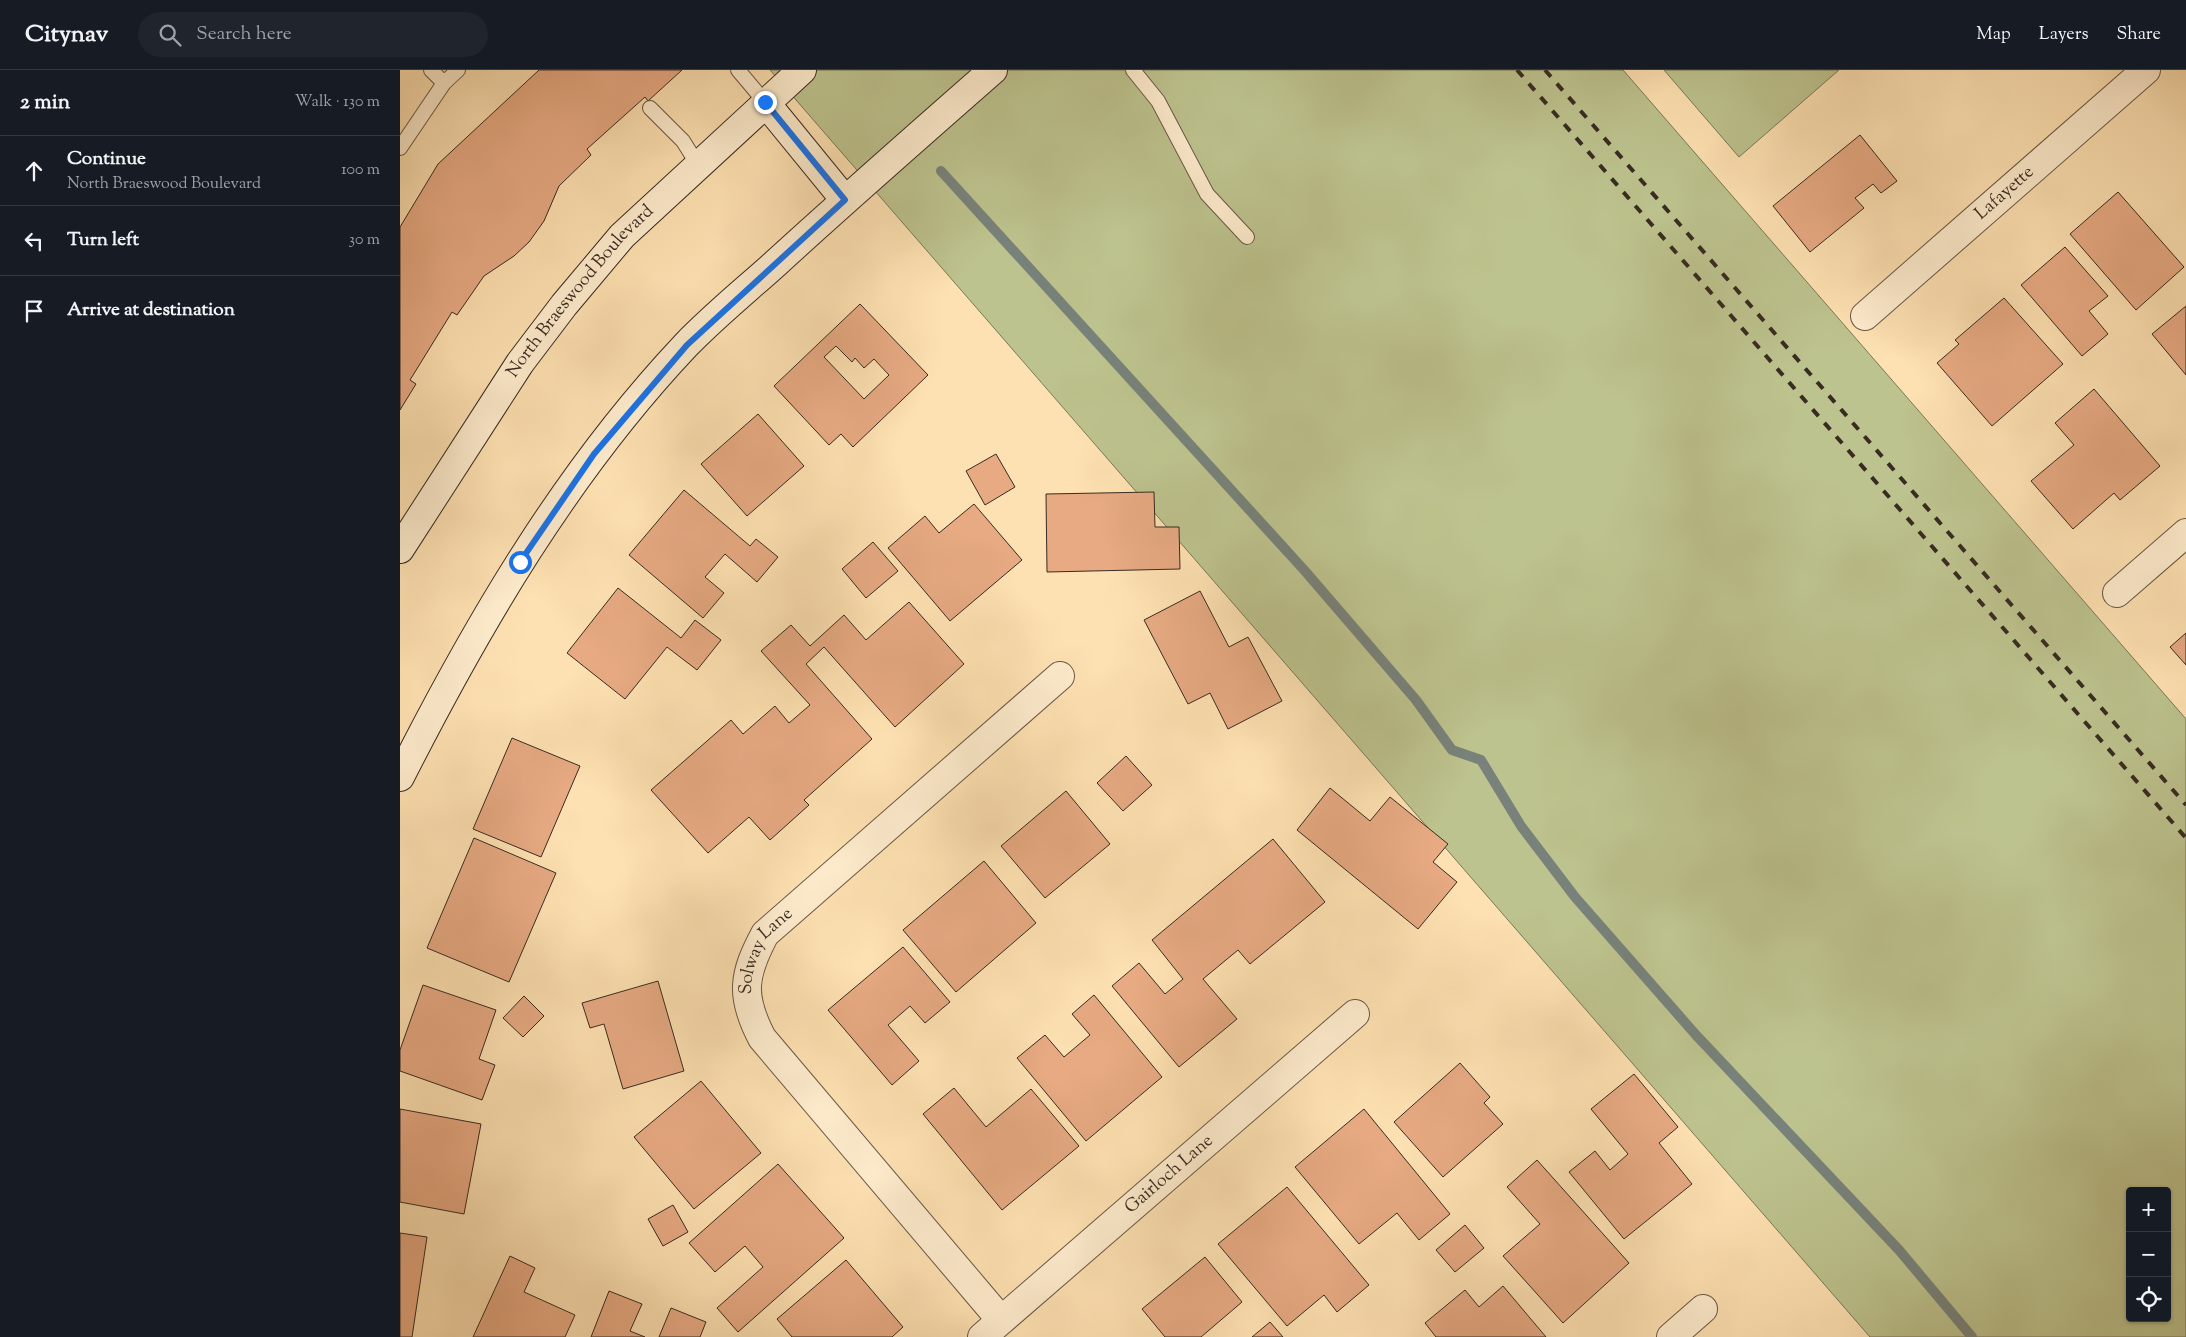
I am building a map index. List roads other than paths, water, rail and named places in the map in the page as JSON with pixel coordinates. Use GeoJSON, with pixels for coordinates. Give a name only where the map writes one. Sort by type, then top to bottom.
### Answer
{"type":"FeatureCollection","features":[{"type":"Feature","properties":{"kind":"street","name":"North Braeswood Boulevard"},"geometry":{"type":"LineString","coordinates":[[400,549],[520,363],[564,305],[622,236],[765,102],[802,70]]}},
{"type":"Feature","properties":{"kind":"street"},"geometry":{"type":"LineString","coordinates":[[400,777],[452,676],[520,562],[594,454],[687,345],[845,200],[993,70]]}},
{"type":"Feature","properties":{"kind":"street","name":"Lafayette"},"geometry":{"type":"LineString","coordinates":[[1865,316],[2146,70]]}},
{"type":"Feature","properties":{"kind":"street"},"geometry":{"type":"LineString","coordinates":[[765,102],[845,200]]}},
{"type":"Feature","properties":{"kind":"street"},"geometry":{"type":"LineString","coordinates":[[2117,593],[2186,533]]}},
{"type":"Feature","properties":{"kind":"street","name":"Solway Lane"},"geometry":{"type":"LineString","coordinates":[[992,1328],[762,1038],[749,1014],[746,990],[751,960],[766,934],[1060,676]]}},
{"type":"Feature","properties":{"kind":"street","name":"Gairloch Lane"},"geometry":{"type":"LineString","coordinates":[[992,1328],[1355,1014]]}},
{"type":"Feature","properties":{"kind":"street"},"geometry":{"type":"LineString","coordinates":[[1671,1337],[1703,1309]]}},
{"type":"Feature","properties":{"kind":"lane"},"geometry":{"type":"LineString","coordinates":[[431,70],[444,83]]}},
{"type":"Feature","properties":{"kind":"lane"},"geometry":{"type":"LineString","coordinates":[[400,148],[444,83],[458,70]]}},
{"type":"Feature","properties":{"kind":"lane"},"geometry":{"type":"LineString","coordinates":[[738,70],[765,102]]}},
{"type":"Feature","properties":{"kind":"lane"},"geometry":{"type":"LineString","coordinates":[[1133,70],[1158,101],[1207,194],[1247,237]]}},
{"type":"Feature","properties":{"kind":"lane"},"geometry":{"type":"LineString","coordinates":[[650,108],[683,141],[698,165]]}},
{"type":"Feature","properties":{"kind":"waterway"},"geometry":{"type":"LineString","coordinates":[[941,171],[1305,571],[1416,700],[1452,750],[1481,760],[1521,826],[1575,897],[1696,1035],[1899,1250],[1972,1337]]}},
{"type":"Feature","properties":{"kind":"railway"},"geometry":{"type":"LineString","coordinates":[[1517,70],[2186,838]]}},
{"type":"Feature","properties":{"kind":"railway"},"geometry":{"type":"LineString","coordinates":[[1545,70],[2186,805]]}}]}
